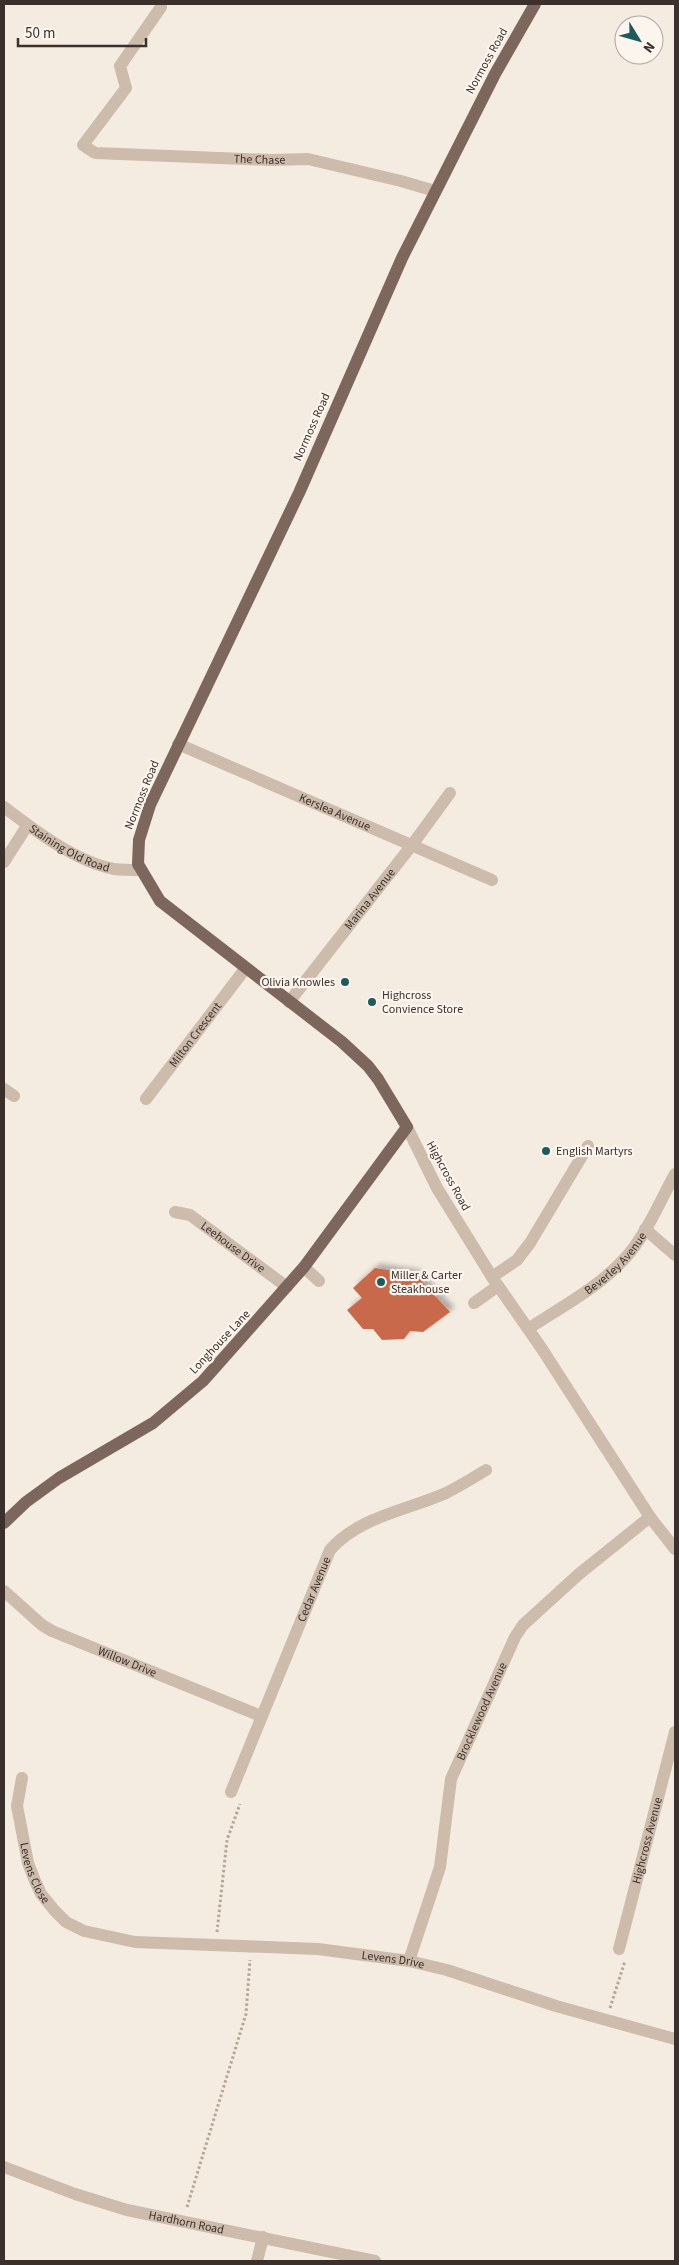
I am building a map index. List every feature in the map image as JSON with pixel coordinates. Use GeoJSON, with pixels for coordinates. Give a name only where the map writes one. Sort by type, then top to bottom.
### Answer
{"type":"FeatureCollection","features":[{"type":"Feature","properties":{"kind":"main road","name":"Normoss Road"},"geometry":{"type":"LineString","coordinates":[[141,870],[138,864],[139,840],[143,825],[178,744],[299,493],[373,321],[435,191],[495,74],[535,4]]}},
{"type":"Feature","properties":{"kind":"main road","name":"Highcross Road"},"geometry":{"type":"LineString","coordinates":[[141,870],[160,901],[245,969],[342,1042],[368,1066],[407,1127]]}},
{"type":"Feature","properties":{"kind":"main road","name":"Longhouse Lane"},"geometry":{"type":"LineString","coordinates":[[4,1523],[26,1502],[59,1478],[153,1423],[181,1402],[228,1354],[287,1288],[407,1127]]}},
{"type":"Feature","properties":{"kind":"street","name":"The Chase"},"geometry":{"type":"LineString","coordinates":[[161,7],[120,66],[126,88],[83,145],[95,153],[308,160],[401,181],[435,191]]}},
{"type":"Feature","properties":{"kind":"street","name":"Kerslea Avenue"},"geometry":{"type":"LineString","coordinates":[[178,744],[492,880]]}},
{"type":"Feature","properties":{"kind":"street","name":"Marina Avenue"},"geometry":{"type":"LineString","coordinates":[[289,1002],[412,845],[450,793]]}},
{"type":"Feature","properties":{"kind":"street","name":"Staining Old Road"},"geometry":{"type":"LineString","coordinates":[[4,807],[28,826],[94,863],[120,870],[141,870]]}},
{"type":"Feature","properties":{"kind":"street"},"geometry":{"type":"LineString","coordinates":[[4,862],[28,826]]}},
{"type":"Feature","properties":{"kind":"street","name":"Milton Crescent"},"geometry":{"type":"LineString","coordinates":[[146,1099],[245,969]]}},
{"type":"Feature","properties":{"kind":"street","name":"Highcross Road"},"geometry":{"type":"LineString","coordinates":[[407,1127],[437,1188],[495,1282],[528,1328],[650,1517],[675,1549]]}},
{"type":"Feature","properties":{"kind":"street"},"geometry":{"type":"LineString","coordinates":[[474,1303],[530,1243],[588,1146]]}},
{"type":"Feature","properties":{"kind":"street","name":"Beverley Avenue"},"geometry":{"type":"LineString","coordinates":[[528,1328],[606,1276],[626,1257],[645,1229],[675,1174]]}},
{"type":"Feature","properties":{"kind":"street","name":"Leehouse Drive"},"geometry":{"type":"LineString","coordinates":[[175,1212],[190,1215],[287,1288]]}},
{"type":"Feature","properties":{"kind":"street"},"geometry":{"type":"LineString","coordinates":[[645,1229],[675,1255]]}},
{"type":"Feature","properties":{"kind":"street"},"geometry":{"type":"LineString","coordinates":[[304,1267],[319,1281]]}},
{"type":"Feature","properties":{"kind":"street","name":"Cedar Avenue"},"geometry":{"type":"LineString","coordinates":[[232,1792],[261,1716],[330,1550],[356,1528],[447,1492],[486,1470]]}},
{"type":"Feature","properties":{"kind":"street","name":"Brocklewood Avenue"},"geometry":{"type":"LineString","coordinates":[[409,1961],[440,1867],[451,1779],[514,1637],[523,1626],[579,1574],[650,1517]]}},
{"type":"Feature","properties":{"kind":"street","name":"Willow Drive"},"geometry":{"type":"LineString","coordinates":[[4,1591],[52,1631],[261,1716]]}},
{"type":"Feature","properties":{"kind":"street","name":"Highcross Avenue"},"geometry":{"type":"LineString","coordinates":[[619,1949],[675,1732]]}},
{"type":"Feature","properties":{"kind":"street","name":"Levens Close"},"geometry":{"type":"LineString","coordinates":[[22,1778],[17,1806],[24,1844],[41,1894],[66,1922],[100,1936]]}},
{"type":"Feature","properties":{"kind":"street","name":"Levens Drive"},"geometry":{"type":"LineString","coordinates":[[100,1936],[135,1942],[341,1951],[409,1961],[447,1970],[606,2020],[675,2039]]}},
{"type":"Feature","properties":{"kind":"street","name":"Hardhorn Road"},"geometry":{"type":"LineString","coordinates":[[4,2167],[91,2200],[375,2261]]}},
{"type":"Feature","properties":{"kind":"street"},"geometry":{"type":"LineString","coordinates":[[257,2261],[262,2237]]}},
{"type":"Feature","properties":{"kind":"path"},"geometry":{"type":"LineString","coordinates":[[215,1945],[227,1840],[241,1802],[232,1792]]}},
{"type":"Feature","properties":{"kind":"path"},"geometry":{"type":"LineString","coordinates":[[182,2221],[246,2014],[251,1947]]}},
{"type":"Feature","properties":{"kind":"path"},"geometry":{"type":"LineString","coordinates":[[606,2020],[627,1954],[619,1949]]}},
{"type":"Feature","properties":{"kind":"building"},"geometry":{"type":"Polygon","coordinates":[[[375,1268],[415,1274],[450,1312],[423,1332],[410,1331],[404,1339],[382,1340],[373,1329],[363,1329],[347,1310],[362,1298],[353,1288],[375,1268]]]}},
{"type":"Feature","properties":{"kind":"place","name":"Olivia Knowles"},"geometry":{"type":"Point","coordinates":[345,982]}},
{"type":"Feature","properties":{"kind":"place","name":"Highcross Convience Store"},"geometry":{"type":"Point","coordinates":[372,1002]}},
{"type":"Feature","properties":{"kind":"place","name":"English Martyrs"},"geometry":{"type":"Point","coordinates":[546,1151]}},
{"type":"Feature","properties":{"kind":"place","name":"Miller & Carter Steakhouse"},"geometry":{"type":"Point","coordinates":[381,1282]}}]}
